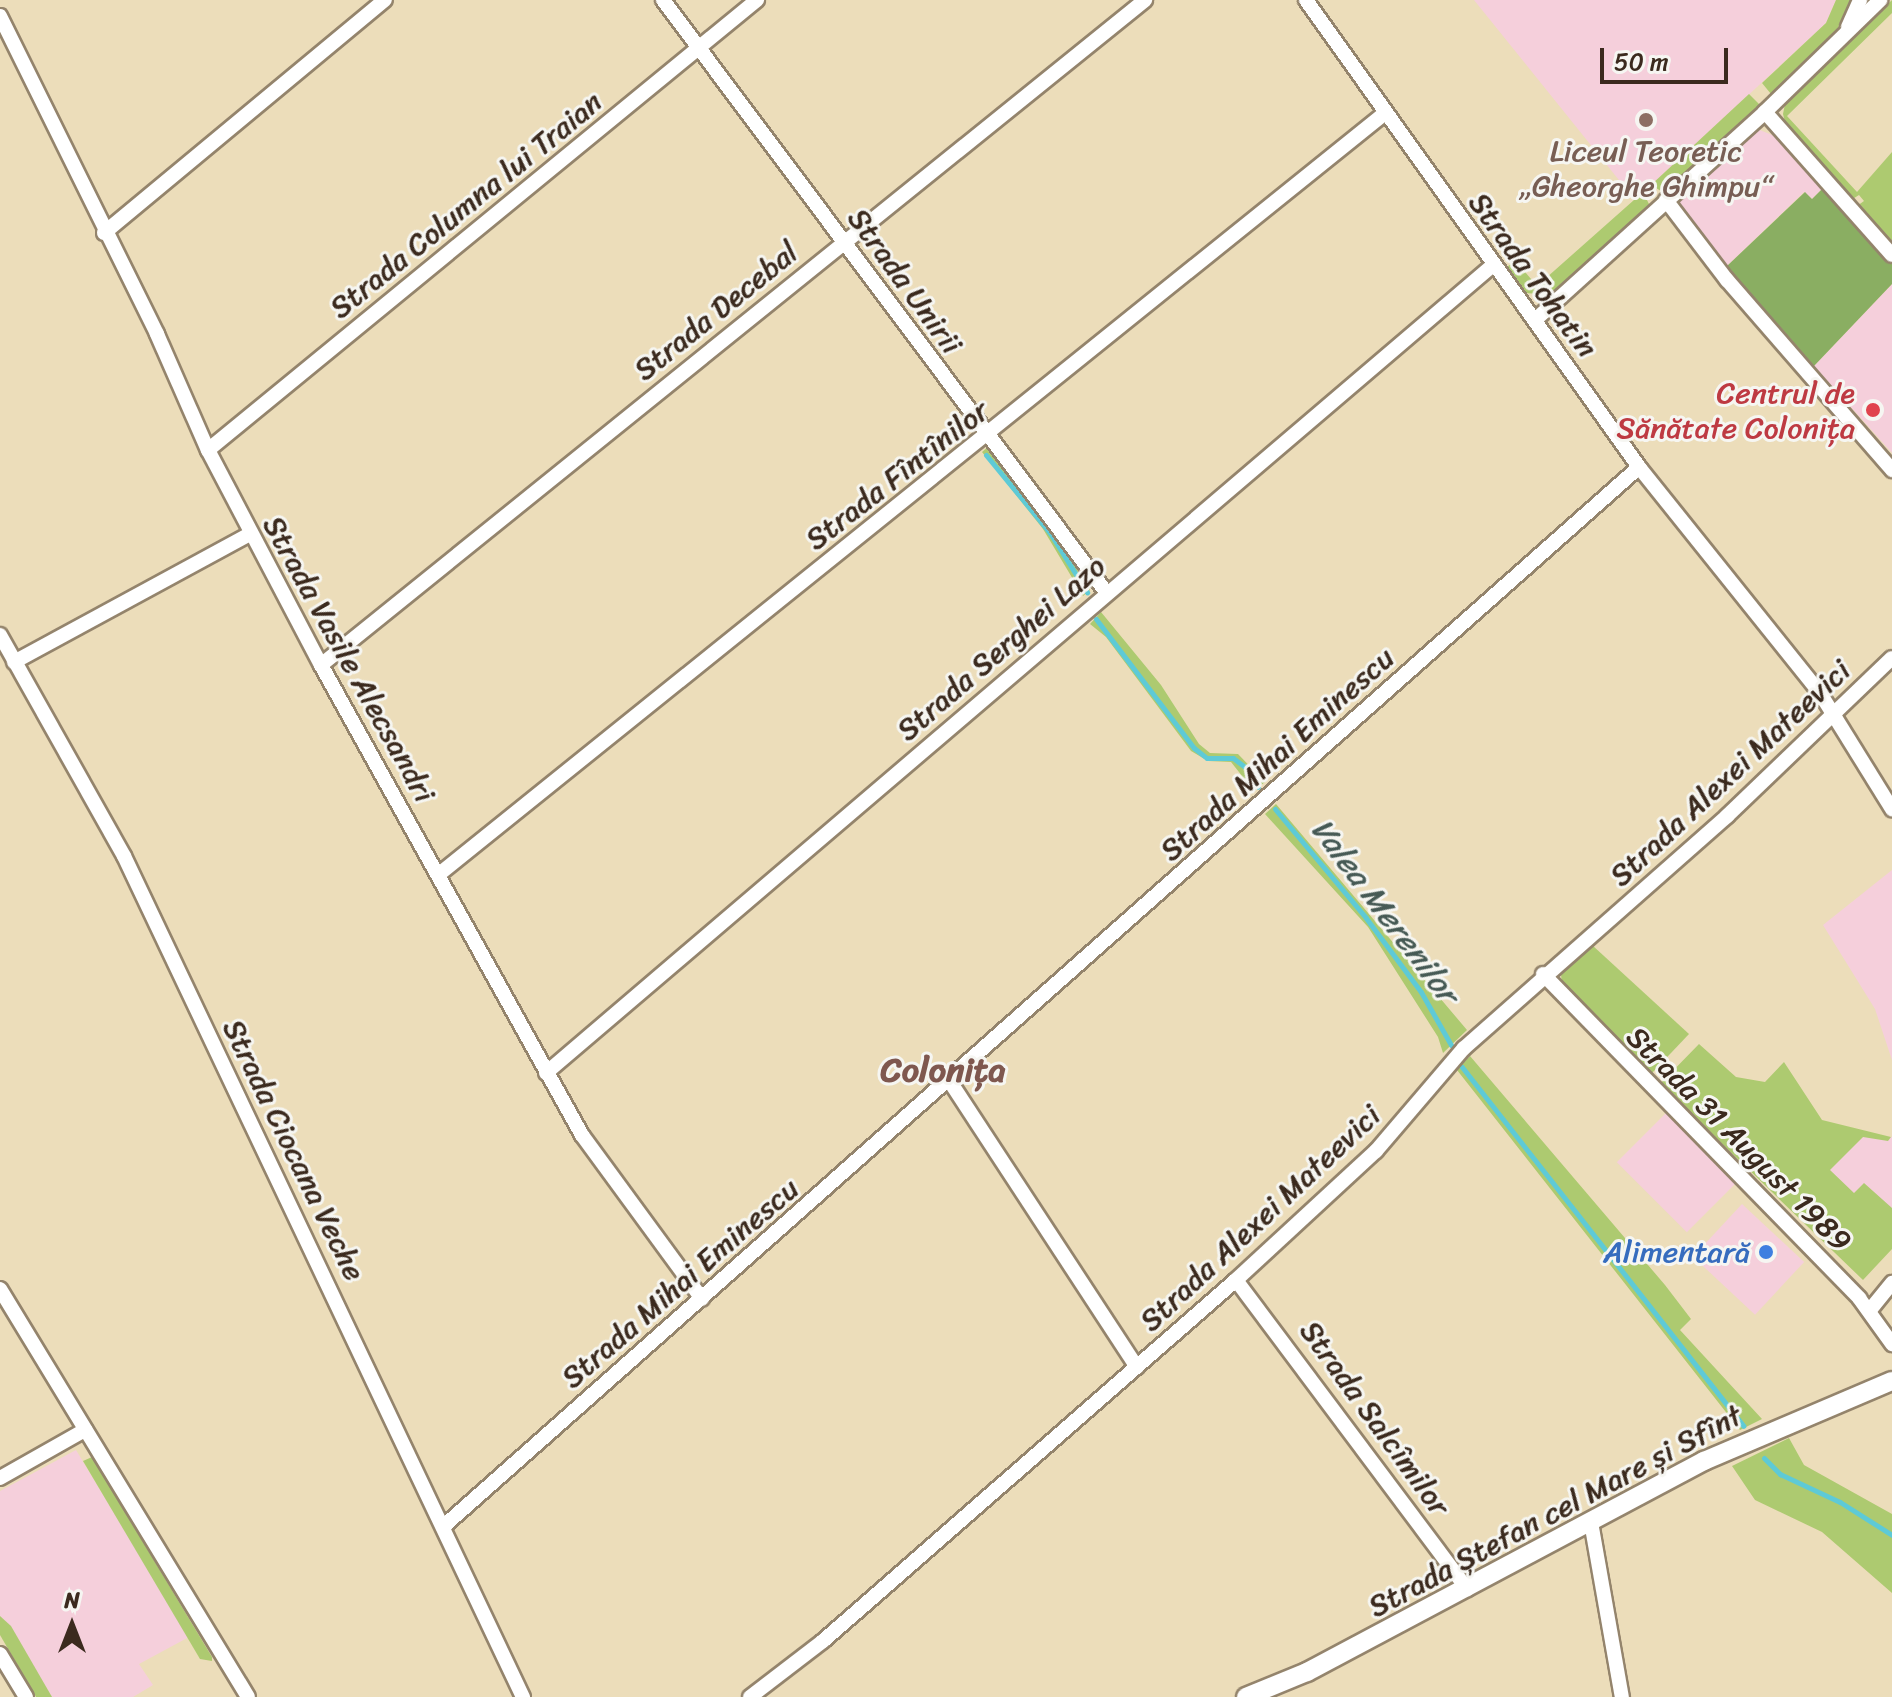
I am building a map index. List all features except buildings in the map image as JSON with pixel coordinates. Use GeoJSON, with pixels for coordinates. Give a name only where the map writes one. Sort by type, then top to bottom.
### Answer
{"type":"FeatureCollection","features":[{"type":"Feature","properties":{"kind":"street"},"geometry":{"type":"LineString","coordinates":[[104,233],[385,0]]}},
{"type":"Feature","properties":{"kind":"street","name":"Strada Unirii"},"geometry":{"type":"LineString","coordinates":[[663,0],[987,437],[1106,592]]}},
{"type":"Feature","properties":{"kind":"street","name":"Strada Columna lui Traian"},"geometry":{"type":"LineString","coordinates":[[208,450],[757,0]]}},
{"type":"Feature","properties":{"kind":"street","name":"Strada Decebal"},"geometry":{"type":"LineString","coordinates":[[321,665],[1145,0]]}},
{"type":"Feature","properties":{"kind":"street","name":"Strada Tohatin"},"geometry":{"type":"LineString","coordinates":[[1306,0],[1492,266],[1535,320],[1639,467],[1834,716],[1892,809]]}},
{"type":"Feature","properties":{"kind":"street"},"geometry":{"type":"LineString","coordinates":[[1845,35],[1860,0]]}},
{"type":"Feature","properties":{"kind":"street"},"geometry":{"type":"LineString","coordinates":[[1535,320],[1765,112],[1880,0]]}},
{"type":"Feature","properties":{"kind":"street","name":"Strada Vasile Alecsandri"},"geometry":{"type":"LineString","coordinates":[[0,16],[104,233],[157,334],[208,450],[321,665],[582,1135],[702,1299]]}},
{"type":"Feature","properties":{"kind":"street"},"geometry":{"type":"LineString","coordinates":[[1765,112],[1892,255]]}},
{"type":"Feature","properties":{"kind":"street","name":"Strada Fîntînilor"},"geometry":{"type":"LineString","coordinates":[[438,875],[987,437],[1385,113]]}},
{"type":"Feature","properties":{"kind":"street"},"geometry":{"type":"LineString","coordinates":[[1666,200],[1727,280],[1892,470]]}},
{"type":"Feature","properties":{"kind":"street","name":"Strada Serghei Lazo"},"geometry":{"type":"LineString","coordinates":[[546,1073],[1106,592],[1492,266]]}},
{"type":"Feature","properties":{"kind":"street","name":"Strada Mihai Eminescu"},"geometry":{"type":"LineString","coordinates":[[445,1525],[1639,467]]}},
{"type":"Feature","properties":{"kind":"street"},"geometry":{"type":"LineString","coordinates":[[14,662],[250,534]]}},
{"type":"Feature","properties":{"kind":"street","name":"Strada Ciocana Veche"},"geometry":{"type":"LineString","coordinates":[[0,635],[124,856],[445,1525],[523,1697]]}},
{"type":"Feature","properties":{"kind":"street","name":"Strada Alexei Mateevici"},"geometry":{"type":"LineString","coordinates":[[750,1697],[823,1641],[1236,1280],[1376,1151],[1464,1048],[1543,974],[1661,875],[1834,716],[1892,658]]}},
{"type":"Feature","properties":{"kind":"street","name":"Strada 31 August 1989"},"geometry":{"type":"LineString","coordinates":[[1543,974],[1870,1310],[1892,1344]]}},
{"type":"Feature","properties":{"kind":"street"},"geometry":{"type":"LineString","coordinates":[[949,1080],[1137,1367]]}},
{"type":"Feature","properties":{"kind":"street","name":"Strada Salcîmilor"},"geometry":{"type":"LineString","coordinates":[[1236,1280],[1467,1589]]}},
{"type":"Feature","properties":{"kind":"street"},"geometry":{"type":"LineString","coordinates":[[1870,1310],[1892,1283]]}},
{"type":"Feature","properties":{"kind":"street"},"geometry":{"type":"LineString","coordinates":[[0,1289],[248,1697]]}},
{"type":"Feature","properties":{"kind":"street","name":"Strada Ștefan cel Mare și Sfînt"},"geometry":{"type":"LineString","coordinates":[[1246,1697],[1467,1589],[1740,1445],[1892,1381]]}},
{"type":"Feature","properties":{"kind":"street"},"geometry":{"type":"LineString","coordinates":[[0,1460],[4,1476],[85,1430]]}},
{"type":"Feature","properties":{"kind":"street"},"geometry":{"type":"LineString","coordinates":[[1591,1522],[1622,1697]]}},
{"type":"Feature","properties":{"kind":"street"},"geometry":{"type":"LineString","coordinates":[[0,1654],[26,1697]]}},
{"type":"Feature","properties":{"kind":"shaded area","name":"Liceul Teoretic „Gheorghe Ghimpu“"},"geometry":{"type":"Polygon","coordinates":[[[1474,0],[1836,0],[1826,23],[1635,200],[1474,0]]]}},
{"type":"Feature","properties":{"kind":"shaded area"},"geometry":{"type":"Polygon","coordinates":[[[1757,129],[1780,138],[1823,188],[1812,199],[1804,192],[1727,266],[1675,204],[1757,129]]]}},
{"type":"Feature","properties":{"kind":"shaded area","name":"Centrul de Sănătate Colonița"},"geometry":{"type":"Polygon","coordinates":[[[1892,284],[1892,453],[1814,366],[1892,284]]]}},
{"type":"Feature","properties":{"kind":"shaded area"},"geometry":{"type":"Polygon","coordinates":[[[1892,870],[1892,1060],[1875,1009],[1823,925],[1892,870]]]}},
{"type":"Feature","properties":{"kind":"shaded area"},"geometry":{"type":"Polygon","coordinates":[[[1667,1112],[1737,1182],[1687,1232],[1617,1162],[1667,1112]]]}},
{"type":"Feature","properties":{"kind":"shaded area"},"geometry":{"type":"Polygon","coordinates":[[[1863,1137],[1892,1137],[1892,1246],[1818,1178],[1863,1137]]]}},
{"type":"Feature","properties":{"kind":"shaded area"},"geometry":{"type":"Polygon","coordinates":[[[1742,1204],[1804,1262],[1755,1315],[1693,1257],[1742,1204]]]}},
{"type":"Feature","properties":{"kind":"shaded area"},"geometry":{"type":"Polygon","coordinates":[[[76,1450],[189,1637],[139,1664],[153,1685],[133,1697],[52,1697],[0,1616],[0,1491],[76,1450]]]}},
{"type":"Feature","properties":{"kind":"green space"},"geometry":{"type":"Polygon","coordinates":[[[1836,0],[1851,0],[1836,32],[1771,94],[1762,83],[1826,23],[1836,0]]]}},
{"type":"Feature","properties":{"kind":"green space"},"geometry":{"type":"Polygon","coordinates":[[[1892,0],[1892,13],[1787,116],[1857,192],[1892,152],[1892,240],[1886,241],[1857,206],[1864,201],[1859,195],[1851,200],[1786,126],[1783,114],[1785,104],[1892,0]]]}},
{"type":"Feature","properties":{"kind":"green space"},"geometry":{"type":"Polygon","coordinates":[[[1749,94],[1760,105],[1670,188],[1661,191],[1651,185],[1749,94]]]}},
{"type":"Feature","properties":{"kind":"green space"},"geometry":{"type":"Polygon","coordinates":[[[1823,188],[1892,264],[1892,284],[1814,366],[1727,266],[1805,192],[1812,199],[1823,188]]]}},
{"type":"Feature","properties":{"kind":"green space"},"geometry":{"type":"Polygon","coordinates":[[[1643,192],[1650,206],[1552,295],[1525,293],[1505,269],[1515,260],[1537,286],[1643,192]]]}},
{"type":"Feature","properties":{"kind":"green space"},"geometry":{"type":"Polygon","coordinates":[[[989,446],[1088,574],[1090,590],[1083,596],[1043,529],[982,452],[989,446]]]}},
{"type":"Feature","properties":{"kind":"green space"},"geometry":{"type":"Polygon","coordinates":[[[1101,612],[1161,685],[1199,744],[1210,753],[1238,754],[1265,782],[1254,791],[1231,762],[1208,761],[1191,751],[1106,637],[1090,624],[1101,612]]]}},
{"type":"Feature","properties":{"kind":"green space"},"geometry":{"type":"Polygon","coordinates":[[[1276,804],[1467,1030],[1443,1053],[1438,1037],[1368,927],[1265,814],[1276,804]]]}},
{"type":"Feature","properties":{"kind":"green space"},"geometry":{"type":"Polygon","coordinates":[[[1592,945],[1689,1034],[1652,1073],[1562,985],[1561,974],[1592,945]]]}},
{"type":"Feature","properties":{"kind":"green space"},"geometry":{"type":"Polygon","coordinates":[[[1699,1044],[1736,1077],[1765,1082],[1784,1062],[1822,1120],[1891,1137],[1888,1141],[1863,1137],[1830,1170],[1854,1193],[1864,1183],[1892,1208],[1892,1249],[1863,1280],[1660,1084],[1699,1044]]]}},
{"type":"Feature","properties":{"kind":"green space"},"geometry":{"type":"Polygon","coordinates":[[[1470,1056],[1665,1285],[1691,1319],[1680,1330],[1762,1419],[1740,1430],[1457,1070],[1470,1056]]]}},
{"type":"Feature","properties":{"kind":"green space"},"geometry":{"type":"Polygon","coordinates":[[[1789,1438],[1804,1465],[1892,1514],[1892,1593],[1822,1532],[1755,1500],[1732,1466],[1789,1438]]]}},
{"type":"Feature","properties":{"kind":"green space"},"geometry":{"type":"Polygon","coordinates":[[[92,1457],[212,1661],[200,1659],[83,1461],[92,1457]]]}},
{"type":"Feature","properties":{"kind":"green space"},"geometry":{"type":"Polygon","coordinates":[[[0,1616],[11,1626],[52,1697],[36,1697],[0,1635],[0,1616]]]}},
{"type":"Feature","properties":{"kind":"waterway","name":"Valea Merenilor"},"geometry":{"type":"LineString","coordinates":[[986,455],[1050,533],[1087,592]]}},
{"type":"Feature","properties":{"kind":"waterway","name":"Valea Merenilor"},"geometry":{"type":"LineString","coordinates":[[1096,619],[1194,748],[1207,758],[1233,758],[1249,770],[1258,787]]}},
{"type":"Feature","properties":{"kind":"waterway","name":"Valea Merenilor"},"geometry":{"type":"LineString","coordinates":[[1275,809],[1366,918],[1421,992],[1451,1045]]}},
{"type":"Feature","properties":{"kind":"waterway","name":"Valea Merenilor"},"geometry":{"type":"LineString","coordinates":[[1462,1067],[1743,1426]]}},
{"type":"Feature","properties":{"kind":"waterway","name":"Valea Merenilor"},"geometry":{"type":"LineString","coordinates":[[1764,1458],[1780,1474],[1840,1502],[1892,1535]]}},
{"type":"Feature","properties":{"kind":"place","name":"Liceul Teoretic „Gheorghe Ghimpu“"},"geometry":{"type":"Point","coordinates":[1646,120]}},
{"type":"Feature","properties":{"kind":"place","name":"Centrul de Sănătate Colonița"},"geometry":{"type":"Point","coordinates":[1873,410]}},
{"type":"Feature","properties":{"kind":"place","name":"Alimentară"},"geometry":{"type":"Point","coordinates":[1766,1252]}},
{"type":"Feature","properties":{"kind":"district","name":"Colonița"},"geometry":{"type":"Point","coordinates":[943,1071]}}]}
